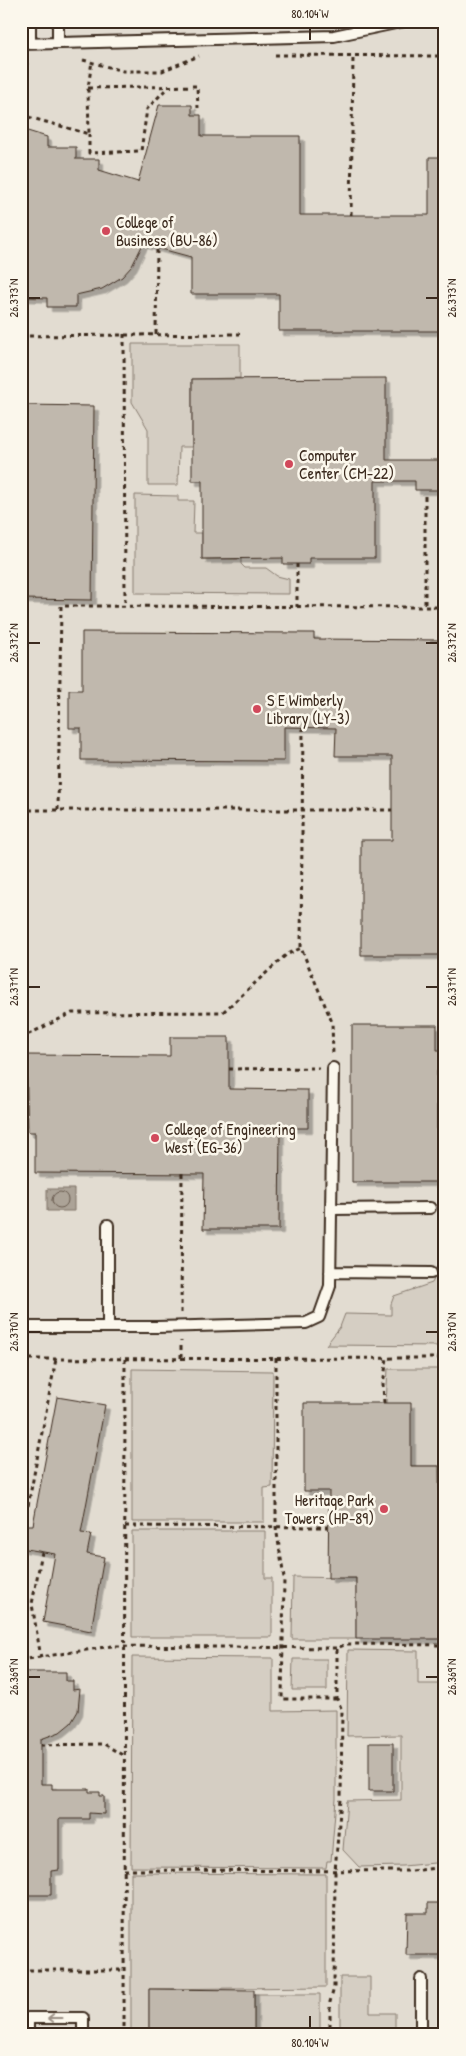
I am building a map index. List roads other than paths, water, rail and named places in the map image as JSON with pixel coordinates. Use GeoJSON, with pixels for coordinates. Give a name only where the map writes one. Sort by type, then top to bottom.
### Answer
{"type":"FeatureCollection","features":[{"type":"Feature","properties":{"kind":"lane"},"geometry":{"type":"LineString","coordinates":[[30,21],[26,43],[334,36],[405,21]]}},
{"type":"Feature","properties":{"kind":"lane"},"geometry":{"type":"LineString","coordinates":[[58,21],[58,43]]}},
{"type":"Feature","properties":{"kind":"lane"},"geometry":{"type":"LineString","coordinates":[[21,1327],[181,1326],[315,1321],[319,1317],[327,1299],[330,1272],[333,1068]]}},
{"type":"Feature","properties":{"kind":"lane"},"geometry":{"type":"LineString","coordinates":[[331,1209],[430,1208]]}},
{"type":"Feature","properties":{"kind":"lane"},"geometry":{"type":"LineString","coordinates":[[108,1225],[108,1327]]}},
{"type":"Feature","properties":{"kind":"lane"},"geometry":{"type":"LineString","coordinates":[[330,1272],[431,1273]]}},
{"type":"Feature","properties":{"kind":"lane"},"geometry":{"type":"LineString","coordinates":[[421,1979],[421,2035]]}},
{"type":"Feature","properties":{"kind":"lane"},"geometry":{"type":"LineString","coordinates":[[28,2035],[28,2018],[83,2018],[83,2035]]}},
{"type":"Feature","properties":{"kind":"water"},"geometry":{"type":"Polygon","coordinates":[[[47,1189],[74,1189],[74,1211],[47,1211],[47,1189]]]}},
{"type":"Feature","properties":{"kind":"place","name":"College of Business (BU-86)"},"geometry":{"type":"Point","coordinates":[106,231]}},
{"type":"Feature","properties":{"kind":"place","name":"Computer Center (CM-22)"},"geometry":{"type":"Point","coordinates":[289,464]}},
{"type":"Feature","properties":{"kind":"place","name":"S E Wimberly Library (LY-3)"},"geometry":{"type":"Point","coordinates":[257,709]}},
{"type":"Feature","properties":{"kind":"place","name":"College of Engineering West (EG-36)"},"geometry":{"type":"Point","coordinates":[155,1138]}},
{"type":"Feature","properties":{"kind":"place","name":"Heritage Park Towers (HP-89)"},"geometry":{"type":"Point","coordinates":[384,1509]}}]}
